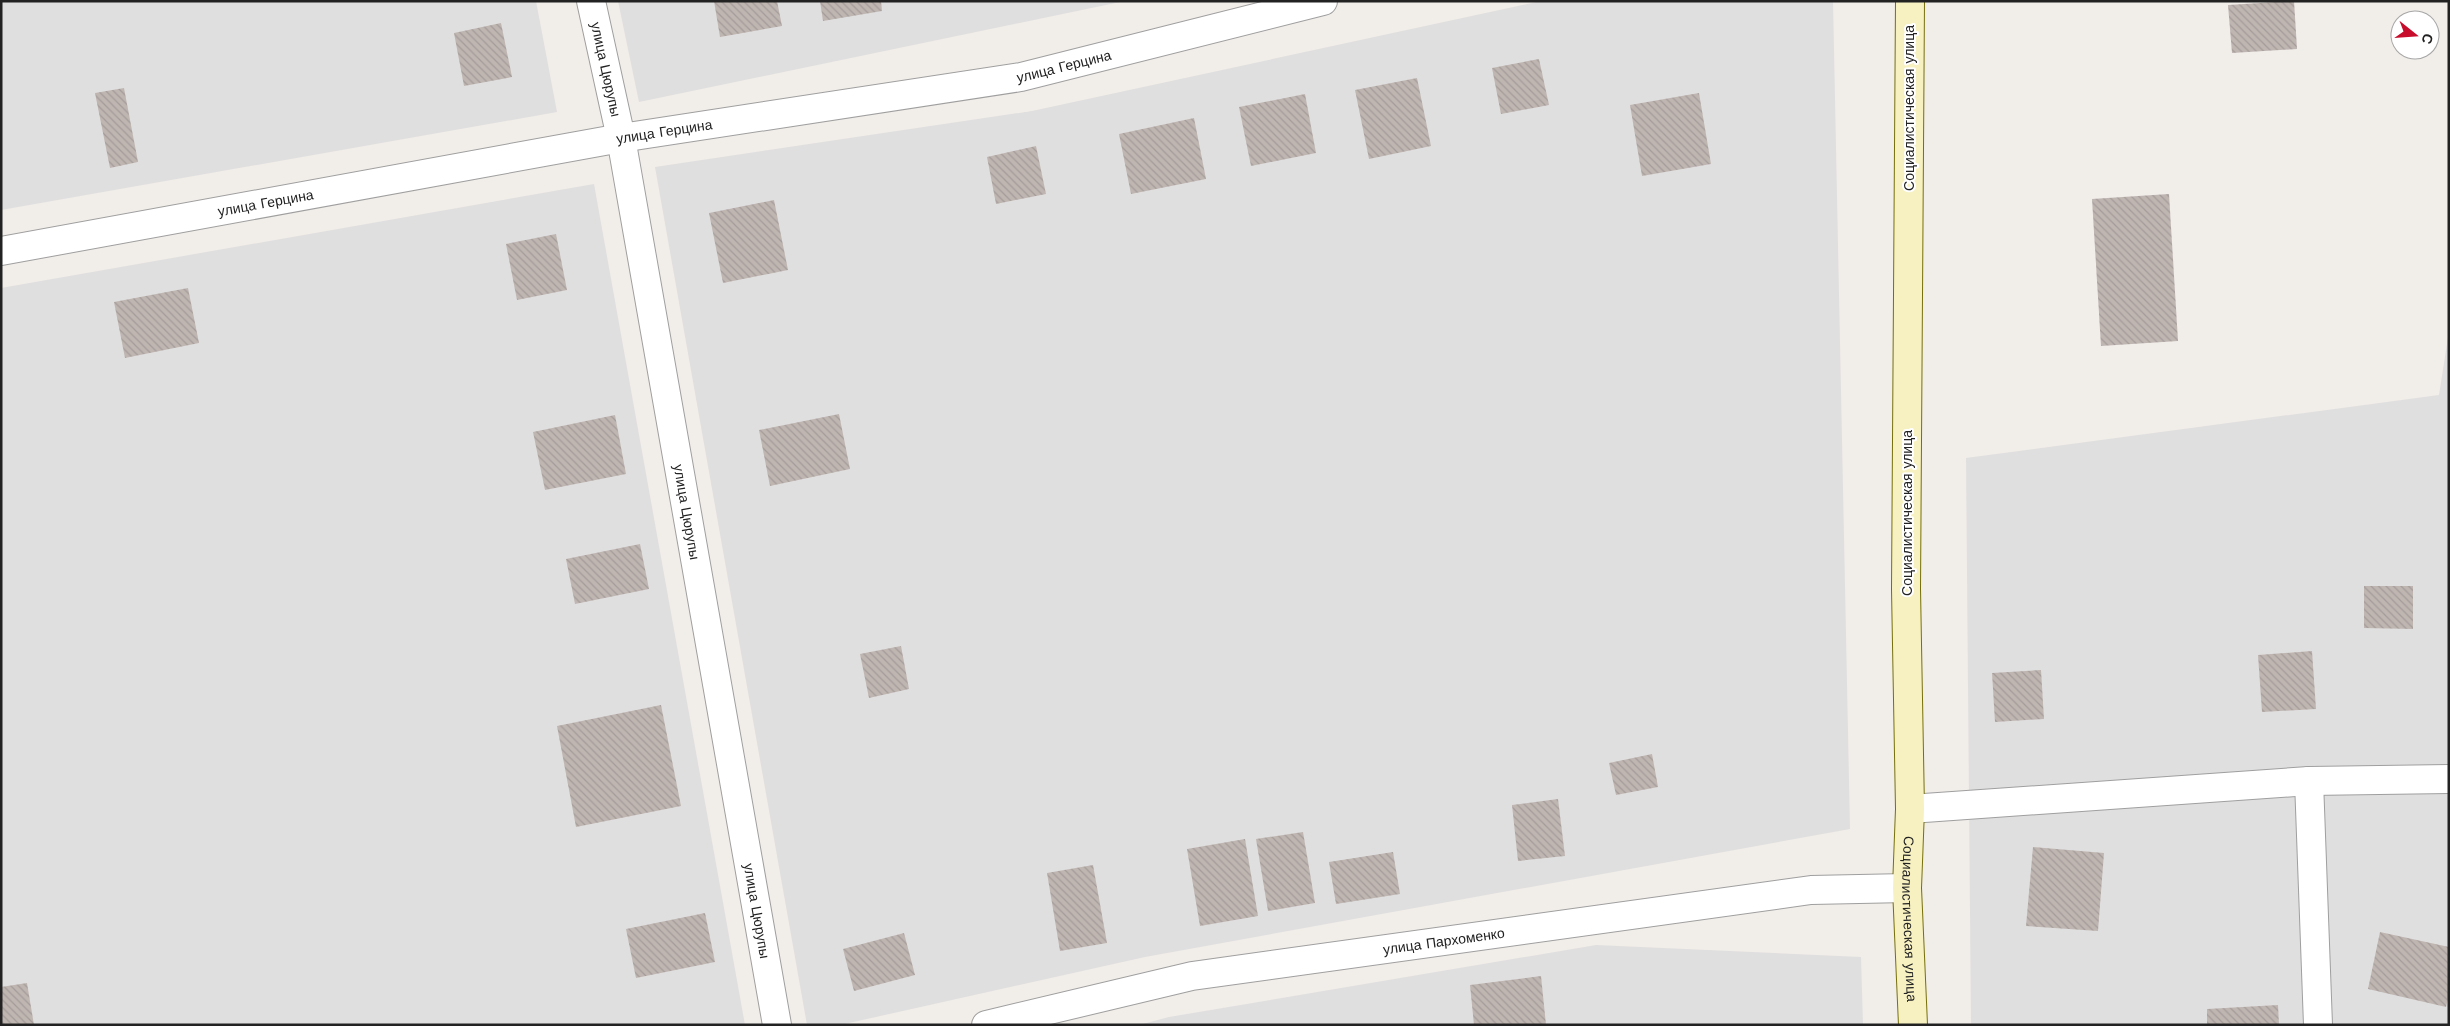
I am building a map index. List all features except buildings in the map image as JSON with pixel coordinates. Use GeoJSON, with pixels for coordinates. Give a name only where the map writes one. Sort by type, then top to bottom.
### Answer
{"type":"FeatureCollection","features":[{"type":"Feature","properties":{"kind":"street","name":"улица Цюрупы"},"geometry":{"type":"LineString","coordinates":[[591,1],[621,138],[777,1025]]}},
{"type":"Feature","properties":{"kind":"street","name":"улица Герцина"},"geometry":{"type":"LineString","coordinates":[[1,251],[621,138],[1021,77],[1323,1]]}},
{"type":"Feature","properties":{"kind":"street","name":"Социалистическая улица"},"geometry":{"type":"LineString","coordinates":[[1910,1],[1906,589],[1910,809],[1907,888],[1913,1025]]}},
{"type":"Feature","properties":{"kind":"street"},"geometry":{"type":"LineString","coordinates":[[1910,809],[2310,781],[2449,779]]}},
{"type":"Feature","properties":{"kind":"street"},"geometry":{"type":"LineString","coordinates":[[2310,781],[2318,1025]]}},
{"type":"Feature","properties":{"kind":"street","name":"улица Пархоменко"},"geometry":{"type":"LineString","coordinates":[[986,1025],[1192,976],[1811,890],[1907,888]]}},
{"type":"Feature","properties":{"kind":"shaded area"},"geometry":{"type":"Polygon","coordinates":[[[1,1],[536,1],[557,112],[1,210],[1,1]]]}},
{"type":"Feature","properties":{"kind":"shaded area"},"geometry":{"type":"Polygon","coordinates":[[[618,1],[1125,1],[639,102],[618,1]]]}},
{"type":"Feature","properties":{"kind":"shaded area"},"geometry":{"type":"Polygon","coordinates":[[[1541,1],[1833,1],[1850,829],[1145,957],[840,1025],[807,1025],[655,167],[1032,111],[1541,1]]]}},
{"type":"Feature","properties":{"kind":"shaded area"},"geometry":{"type":"Polygon","coordinates":[[[594,184],[745,1025],[1,1025],[1,288],[594,184]]]}},
{"type":"Feature","properties":{"kind":"shaded area"},"geometry":{"type":"Polygon","coordinates":[[[2449,331],[2449,1025],[1971,1025],[1966,458],[2439,395],[2449,331]]]}},
{"type":"Feature","properties":{"kind":"shaded area"},"geometry":{"type":"Polygon","coordinates":[[[1596,945],[1861,957],[1863,1025],[1139,1025],[1169,1017],[1596,945]]]}}]}
